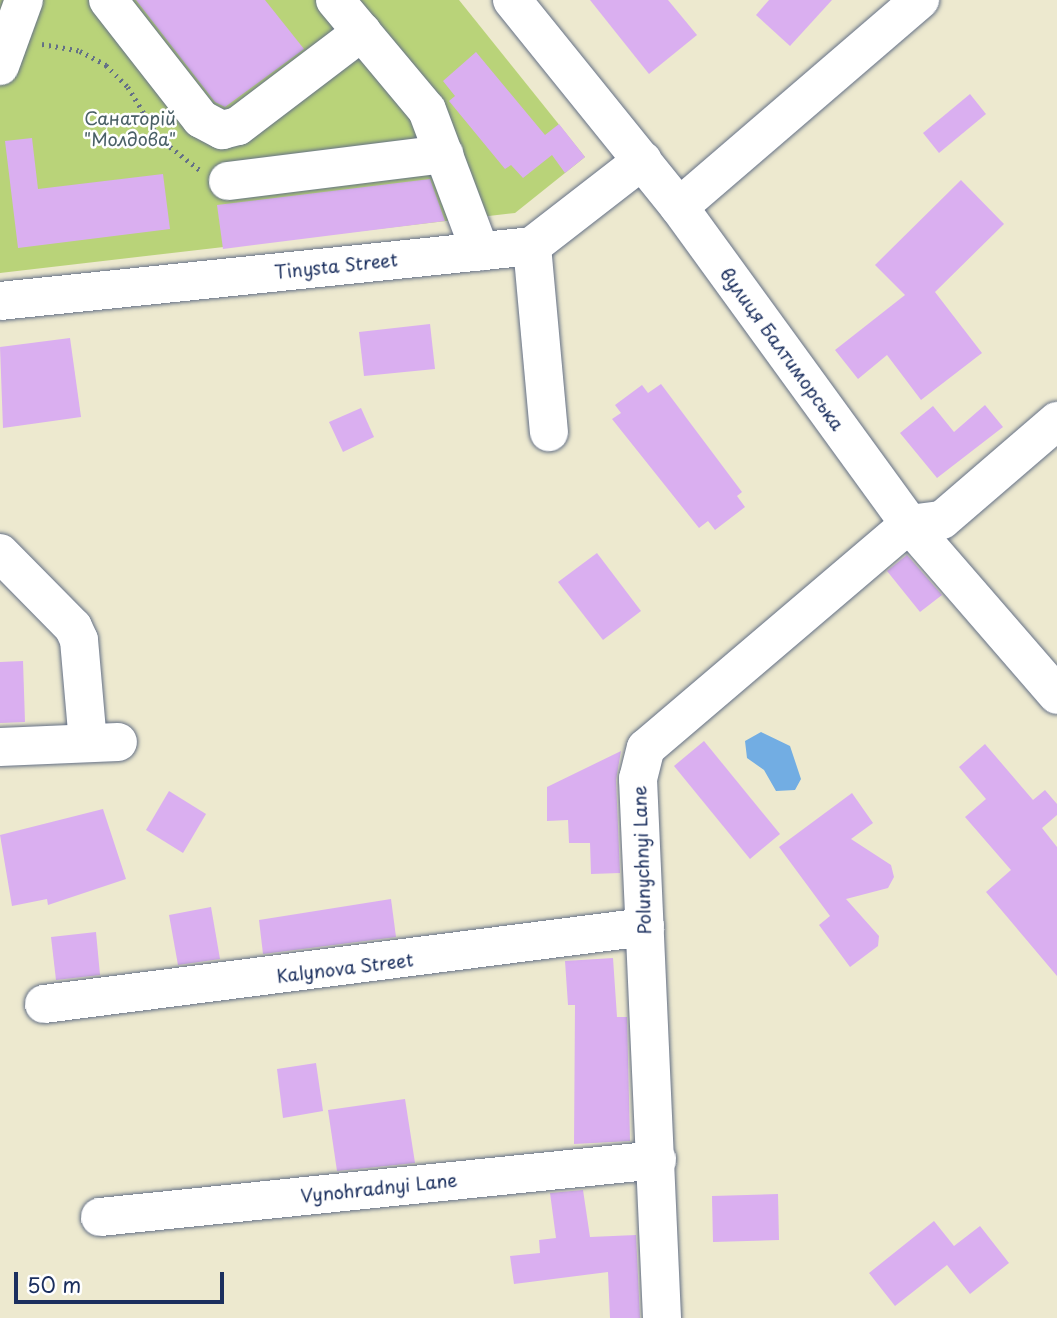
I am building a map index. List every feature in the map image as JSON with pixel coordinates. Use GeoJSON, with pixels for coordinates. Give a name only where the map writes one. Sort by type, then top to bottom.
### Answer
{"type":"FeatureCollection","features":[{"type":"Feature","properties":{"kind":"street"},"geometry":{"type":"LineString","coordinates":[[5,54],[24,0]]}},
{"type":"Feature","properties":{"kind":"street"},"geometry":{"type":"LineString","coordinates":[[108,0],[201,119],[222,130],[238,126],[362,32]]}},
{"type":"Feature","properties":{"kind":"street"},"geometry":{"type":"LineString","coordinates":[[335,0],[427,110],[480,251]]}},
{"type":"Feature","properties":{"kind":"street","name":"вулиця Балтиморська"},"geometry":{"type":"LineString","coordinates":[[512,0],[679,207],[909,524],[1057,695]]}},
{"type":"Feature","properties":{"kind":"street"},"geometry":{"type":"LineString","coordinates":[[679,207],[920,0]]}},
{"type":"Feature","properties":{"kind":"street"},"geometry":{"type":"LineString","coordinates":[[228,181],[444,154]]}},
{"type":"Feature","properties":{"kind":"street"},"geometry":{"type":"LineString","coordinates":[[549,432],[533,246],[643,160]]}},
{"type":"Feature","properties":{"kind":"street","name":"Tinysta Street"},"geometry":{"type":"LineString","coordinates":[[0,302],[533,246]]}},
{"type":"Feature","properties":{"kind":"street"},"geometry":{"type":"LineString","coordinates":[[909,524],[942,520],[1057,421]]}},
{"type":"Feature","properties":{"kind":"street","name":"Polunychnyi Lane"},"geometry":{"type":"LineString","coordinates":[[662,1318],[638,779],[646,748],[909,524]]}},
{"type":"Feature","properties":{"kind":"street"},"geometry":{"type":"LineString","coordinates":[[0,553],[73,627],[79,640],[103,742],[0,747]]}},
{"type":"Feature","properties":{"kind":"street","name":"Kalynova Street"},"geometry":{"type":"LineString","coordinates":[[44,1004],[645,927]]}},
{"type":"Feature","properties":{"kind":"street","name":"Vynohradnyi Lane"},"geometry":{"type":"LineString","coordinates":[[100,1217],[657,1160]]}},
{"type":"Feature","properties":{"kind":"path"},"geometry":{"type":"LineString","coordinates":[[5,54],[66,48],[106,65],[128,87],[159,138],[201,170],[228,181]]}},
{"type":"Feature","properties":{"kind":"green space","name":"Санаторій \"Молдова\""},"geometry":{"type":"Polygon","coordinates":[[[0,0],[459,0],[585,157],[515,213],[0,273],[0,0]]]}},
{"type":"Feature","properties":{"kind":"water"},"geometry":{"type":"Polygon","coordinates":[[[761,732],[790,746],[801,779],[795,790],[776,791],[764,770],[747,758],[745,741],[761,732]]]}},
{"type":"Feature","properties":{"kind":"building"},"geometry":{"type":"Polygon","coordinates":[[[136,0],[265,0],[304,49],[225,107],[215,102],[136,0]]]}},
{"type":"Feature","properties":{"kind":"building"},"geometry":{"type":"Polygon","coordinates":[[[590,0],[668,0],[697,35],[649,74],[590,0]]]}},
{"type":"Feature","properties":{"kind":"building"},"geometry":{"type":"Polygon","coordinates":[[[769,0],[832,0],[790,46],[756,15],[769,0]]]}},
{"type":"Feature","properties":{"kind":"building"},"geometry":{"type":"Polygon","coordinates":[[[476,52],[545,135],[559,124],[585,157],[565,173],[552,155],[523,178],[511,165],[505,169],[449,101],[455,96],[443,81],[476,52]]]}},
{"type":"Feature","properties":{"kind":"building"},"geometry":{"type":"Polygon","coordinates":[[[970,94],[986,114],[939,153],[923,133],[970,94]]]}},
{"type":"Feature","properties":{"kind":"building"},"geometry":{"type":"Polygon","coordinates":[[[32,138],[38,189],[163,174],[170,229],[18,248],[5,141],[32,138]]]}},
{"type":"Feature","properties":{"kind":"building"},"geometry":{"type":"Polygon","coordinates":[[[430,179],[445,221],[223,249],[217,205],[430,179]]]}},
{"type":"Feature","properties":{"kind":"building"},"geometry":{"type":"Polygon","coordinates":[[[961,180],[1004,224],[935,292],[982,353],[921,400],[887,355],[858,379],[835,350],[905,295],[875,265],[961,180]]]}},
{"type":"Feature","properties":{"kind":"building"},"geometry":{"type":"Polygon","coordinates":[[[430,324],[435,369],[364,376],[359,332],[430,324]]]}},
{"type":"Feature","properties":{"kind":"building"},"geometry":{"type":"Polygon","coordinates":[[[70,338],[81,417],[3,428],[0,347],[70,338]]]}},
{"type":"Feature","properties":{"kind":"building"},"geometry":{"type":"Polygon","coordinates":[[[661,384],[742,492],[737,496],[745,507],[715,530],[708,521],[699,528],[612,419],[621,413],[615,405],[642,385],[648,393],[661,384]]]}},
{"type":"Feature","properties":{"kind":"building"},"geometry":{"type":"Polygon","coordinates":[[[985,405],[1003,427],[937,478],[900,433],[933,406],[954,432],[985,405]]]}},
{"type":"Feature","properties":{"kind":"building"},"geometry":{"type":"Polygon","coordinates":[[[361,408],[374,437],[343,452],[329,422],[361,408]]]}},
{"type":"Feature","properties":{"kind":"building"},"geometry":{"type":"Polygon","coordinates":[[[597,553],[641,611],[603,640],[558,582],[597,553]]]}},
{"type":"Feature","properties":{"kind":"building"},"geometry":{"type":"Polygon","coordinates":[[[907,555],[942,595],[920,612],[887,571],[907,555]]]}},
{"type":"Feature","properties":{"kind":"building"},"geometry":{"type":"Polygon","coordinates":[[[23,661],[25,722],[0,723],[0,662],[23,661]]]}},
{"type":"Feature","properties":{"kind":"building"},"geometry":{"type":"Polygon","coordinates":[[[704,741],[780,834],[750,859],[674,766],[704,741]]]}},
{"type":"Feature","properties":{"kind":"building"},"geometry":{"type":"Polygon","coordinates":[[[985,744],[1033,800],[1045,790],[1057,804],[1057,815],[1042,828],[1057,847],[1057,976],[986,892],[1011,870],[965,817],[986,799],[959,767],[985,744]]]}},
{"type":"Feature","properties":{"kind":"building"},"geometry":{"type":"Polygon","coordinates":[[[621,751],[616,780],[620,873],[591,874],[590,843],[569,843],[568,820],[547,821],[547,787],[621,751]]]}},
{"type":"Feature","properties":{"kind":"building"},"geometry":{"type":"Polygon","coordinates":[[[169,791],[206,814],[183,853],[146,830],[169,791]]]}},
{"type":"Feature","properties":{"kind":"building"},"geometry":{"type":"Polygon","coordinates":[[[852,793],[873,823],[851,839],[891,865],[894,877],[888,888],[846,899],[879,936],[878,946],[850,967],[819,925],[830,916],[779,847],[852,793]]]}},
{"type":"Feature","properties":{"kind":"building"},"geometry":{"type":"Polygon","coordinates":[[[103,809],[126,879],[48,905],[47,899],[12,906],[0,835],[103,809]]]}},
{"type":"Feature","properties":{"kind":"building"},"geometry":{"type":"Polygon","coordinates":[[[391,899],[396,937],[263,954],[259,920],[391,899]]]}},
{"type":"Feature","properties":{"kind":"building"},"geometry":{"type":"Polygon","coordinates":[[[211,907],[220,959],[178,965],[169,915],[211,907]]]}},
{"type":"Feature","properties":{"kind":"building"},"geometry":{"type":"Polygon","coordinates":[[[96,932],[100,975],[56,980],[51,937],[96,932]]]}},
{"type":"Feature","properties":{"kind":"building"},"geometry":{"type":"Polygon","coordinates":[[[613,958],[617,1017],[627,1017],[630,1141],[574,1144],[575,1005],[568,1005],[565,961],[613,958]]]}},
{"type":"Feature","properties":{"kind":"building"},"geometry":{"type":"Polygon","coordinates":[[[316,1063],[323,1111],[283,1118],[277,1069],[316,1063]]]}},
{"type":"Feature","properties":{"kind":"building"},"geometry":{"type":"Polygon","coordinates":[[[405,1099],[415,1163],[337,1171],[328,1110],[405,1099]]]}},
{"type":"Feature","properties":{"kind":"building"},"geometry":{"type":"Polygon","coordinates":[[[583,1190],[590,1237],[636,1235],[640,1318],[610,1318],[608,1272],[514,1284],[510,1256],[540,1253],[539,1240],[556,1238],[550,1193],[583,1190]]]}},
{"type":"Feature","properties":{"kind":"building"},"geometry":{"type":"Polygon","coordinates":[[[778,1194],[779,1240],[713,1242],[712,1196],[778,1194]]]}},
{"type":"Feature","properties":{"kind":"building"},"geometry":{"type":"Polygon","coordinates":[[[934,1221],[954,1246],[980,1226],[1009,1263],[970,1294],[947,1265],[895,1306],[869,1273],[934,1221]]]}}]}
